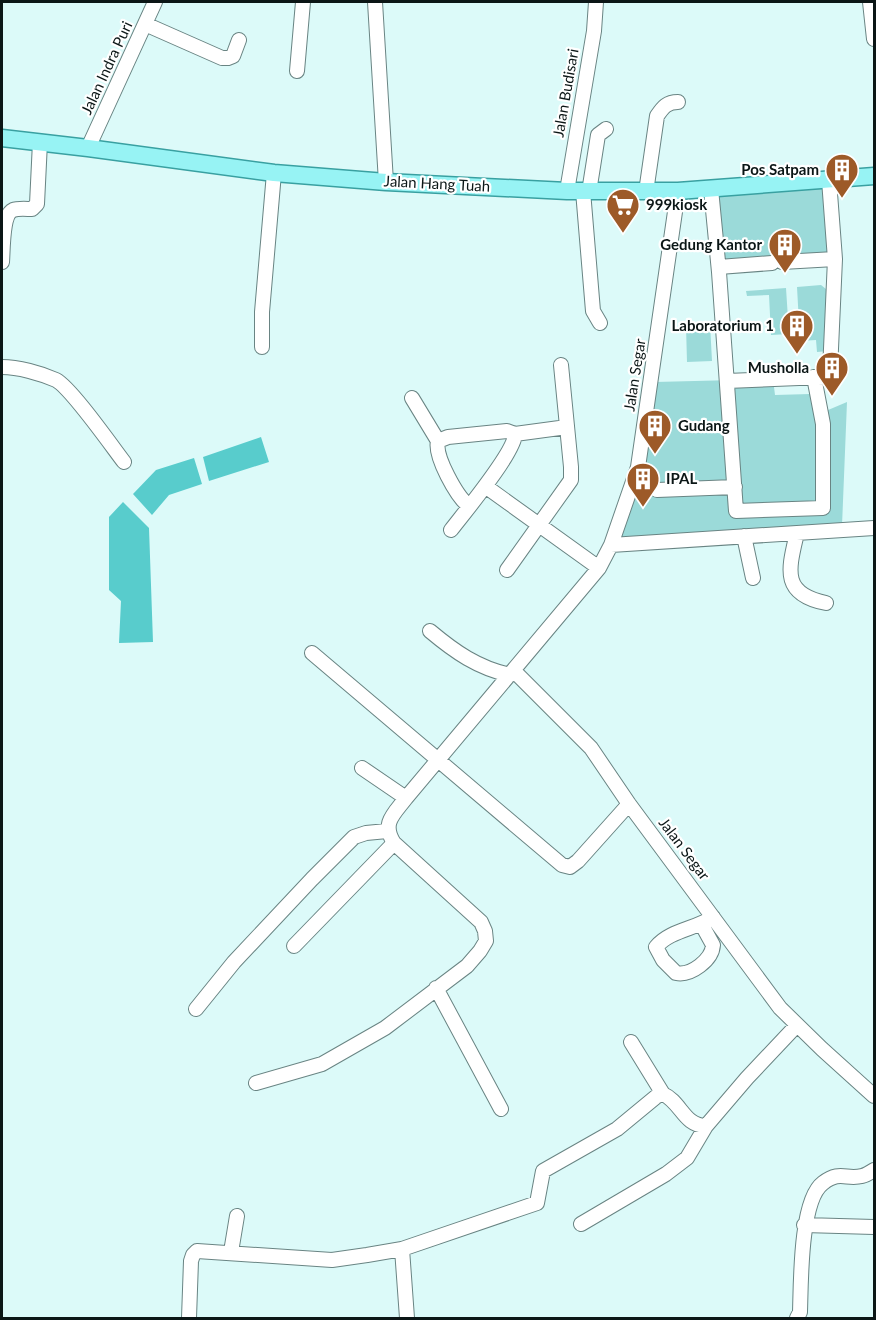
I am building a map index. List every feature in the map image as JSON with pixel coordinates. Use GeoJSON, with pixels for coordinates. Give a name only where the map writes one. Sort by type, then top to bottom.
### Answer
{"type":"FeatureCollection","features":[{"type":"Feature","properties":{"kind":"main road","name":"Jalan Hang Tuah"},"geometry":{"type":"LineString","coordinates":[[2,138],[274,173],[386,182],[580,191],[678,191],[874,176]]}},
{"type":"Feature","properties":{"kind":"street","name":"Jalan Indra Puri"},"geometry":{"type":"LineString","coordinates":[[88,148],[155,2]]}},
{"type":"Feature","properties":{"kind":"street"},"geometry":{"type":"LineString","coordinates":[[297,71],[303,2]]}},
{"type":"Feature","properties":{"kind":"street"},"geometry":{"type":"LineString","coordinates":[[375,2],[386,182]]}},
{"type":"Feature","properties":{"kind":"street","name":"Jalan Budisari"},"geometry":{"type":"LineString","coordinates":[[580,191],[596,2]]}},
{"type":"Feature","properties":{"kind":"street"},"geometry":{"type":"LineString","coordinates":[[870,2],[874,39]]}},
{"type":"Feature","properties":{"kind":"street"},"geometry":{"type":"LineString","coordinates":[[145,24],[222,58],[233,56],[239,40]]}},
{"type":"Feature","properties":{"kind":"street"},"geometry":{"type":"LineString","coordinates":[[646,192],[657,116],[663,107],[671,102],[678,102]]}},
{"type":"Feature","properties":{"kind":"street"},"geometry":{"type":"LineString","coordinates":[[600,323],[593,311],[580,191],[598,135],[606,129]]}},
{"type":"Feature","properties":{"kind":"street"},"geometry":{"type":"LineString","coordinates":[[2,262],[4,231],[9,213],[14,210],[32,209],[38,204],[40,142]]}},
{"type":"Feature","properties":{"kind":"street"},"geometry":{"type":"LineString","coordinates":[[262,347],[262,312],[274,173]]}},
{"type":"Feature","properties":{"kind":"street"},"geometry":{"type":"LineString","coordinates":[[728,381],[824,377],[830,371],[835,259],[829,180]]}},
{"type":"Feature","properties":{"kind":"street"},"geometry":{"type":"LineString","coordinates":[[711,189],[728,381],[736,511],[823,508],[823,424],[814,377]]}},
{"type":"Feature","properties":{"kind":"street","name":"Jalan Segar"},"geometry":{"type":"LineString","coordinates":[[678,191],[638,467],[611,545],[598,568],[512,673],[591,748],[708,921],[780,1008],[874,1096]]}},
{"type":"Feature","properties":{"kind":"street"},"geometry":{"type":"LineString","coordinates":[[719,267],[835,259]]}},
{"type":"Feature","properties":{"kind":"street"},"geometry":{"type":"LineString","coordinates":[[507,570],[571,480],[572,467],[561,365]]}},
{"type":"Feature","properties":{"kind":"street"},"geometry":{"type":"LineString","coordinates":[[2,367],[13,367],[57,381],[68,391],[124,462]]}},
{"type":"Feature","properties":{"kind":"street"},"geometry":{"type":"LineString","coordinates":[[412,398],[438,441],[437,449],[457,495],[469,506]]}},
{"type":"Feature","properties":{"kind":"street"},"geometry":{"type":"LineString","coordinates":[[438,441],[448,437],[507,431],[515,434],[567,428]]}},
{"type":"Feature","properties":{"kind":"street"},"geometry":{"type":"LineString","coordinates":[[451,530],[514,443],[515,434]]}},
{"type":"Feature","properties":{"kind":"street"},"geometry":{"type":"LineString","coordinates":[[484,486],[598,568]]}},
{"type":"Feature","properties":{"kind":"street"},"geometry":{"type":"LineString","coordinates":[[657,490],[735,487]]}},
{"type":"Feature","properties":{"kind":"street"},"geometry":{"type":"LineString","coordinates":[[611,545],[874,528]]}},
{"type":"Feature","properties":{"kind":"street"},"geometry":{"type":"LineString","coordinates":[[796,533],[789,576],[795,587],[806,598],[826,603]]}},
{"type":"Feature","properties":{"kind":"street"},"geometry":{"type":"LineString","coordinates":[[744,536],[753,578]]}},
{"type":"Feature","properties":{"kind":"street"},"geometry":{"type":"LineString","coordinates":[[430,631],[450,649],[472,663],[491,671],[512,673]]}},
{"type":"Feature","properties":{"kind":"street"},"geometry":{"type":"LineString","coordinates":[[312,653],[562,865],[570,867],[578,861],[629,804]]}},
{"type":"Feature","properties":{"kind":"street"},"geometry":{"type":"LineString","coordinates":[[294,946],[391,837],[390,820],[406,798],[512,673]]}},
{"type":"Feature","properties":{"kind":"street"},"geometry":{"type":"LineString","coordinates":[[362,768],[406,798]]}},
{"type":"Feature","properties":{"kind":"street"},"geometry":{"type":"LineString","coordinates":[[196,1009],[234,962],[312,879],[354,837],[366,832],[391,837],[481,922],[486,940],[467,966],[385,1028],[322,1064],[256,1083]]}},
{"type":"Feature","properties":{"kind":"street"},"geometry":{"type":"LineString","coordinates":[[436,988],[501,1109]]}},
{"type":"Feature","properties":{"kind":"street"},"geometry":{"type":"LineString","coordinates":[[581,1224],[666,1174],[687,1158],[706,1126],[747,1078],[798,1025]]}},
{"type":"Feature","properties":{"kind":"street"},"geometry":{"type":"LineString","coordinates":[[631,1042],[663,1094],[669,1097],[691,1123],[706,1126]]}},
{"type":"Feature","properties":{"kind":"street"},"geometry":{"type":"LineString","coordinates":[[189,1318],[191,1261],[193,1255],[199,1250],[332,1260],[402,1249],[537,1203],[543,1172],[616,1128],[657,1096],[663,1094]]}},
{"type":"Feature","properties":{"kind":"street"},"geometry":{"type":"LineString","coordinates":[[797,1318],[800,1312],[804,1226],[809,1207],[821,1184],[838,1174],[862,1176],[874,1170]]}},
{"type":"Feature","properties":{"kind":"street"},"geometry":{"type":"LineString","coordinates":[[231,1252],[237,1216]]}},
{"type":"Feature","properties":{"kind":"street"},"geometry":{"type":"LineString","coordinates":[[804,1226],[874,1227]]}},
{"type":"Feature","properties":{"kind":"street"},"geometry":{"type":"LineString","coordinates":[[402,1249],[407,1318]]}},
{"type":"Feature","properties":{"kind":"shaded area"},"geometry":{"type":"Polygon","coordinates":[[[830,186],[835,259],[772,258],[719,267],[711,193],[830,186]]]}},
{"type":"Feature","properties":{"kind":"shaded area"},"geometry":{"type":"Polygon","coordinates":[[[821,285],[831,293],[829,351],[817,352],[816,340],[800,341],[797,287],[821,285]]]}},
{"type":"Feature","properties":{"kind":"shaded area"},"geometry":{"type":"Polygon","coordinates":[[[786,288],[789,334],[771,335],[769,295],[747,296],[746,291],[786,288]]]}},
{"type":"Feature","properties":{"kind":"shaded area"},"geometry":{"type":"Polygon","coordinates":[[[710,324],[712,361],[687,362],[686,326],[710,324]]]}},
{"type":"Feature","properties":{"kind":"shaded area"},"geometry":{"type":"Polygon","coordinates":[[[810,378],[821,413],[847,402],[842,526],[616,542],[655,382],[773,379],[775,395],[810,394],[810,378]]]}},
{"type":"Feature","properties":{"kind":"shaded area"},"geometry":{"type":"Polygon","coordinates":[[[261,437],[269,462],[209,481],[203,457],[261,437]]]}},
{"type":"Feature","properties":{"kind":"shaded area"},"geometry":{"type":"Polygon","coordinates":[[[194,458],[202,484],[169,495],[152,515],[133,494],[156,470],[194,458]]]}},
{"type":"Feature","properties":{"kind":"shaded area"},"geometry":{"type":"Polygon","coordinates":[[[123,502],[149,528],[153,642],[119,643],[121,601],[109,590],[109,517],[123,502]]]}},
{"type":"Feature","properties":{"kind":"place","name":"Pos Satpam"},"geometry":{"type":"Point","coordinates":[842,199]}},
{"type":"Feature","properties":{"kind":"place","name":"999kiosk"},"geometry":{"type":"Point","coordinates":[623,234]}},
{"type":"Feature","properties":{"kind":"place","name":"Gedung Kantor"},"geometry":{"type":"Point","coordinates":[785,274]}},
{"type":"Feature","properties":{"kind":"place","name":"Laboratorium 1"},"geometry":{"type":"Point","coordinates":[797,355]}},
{"type":"Feature","properties":{"kind":"place","name":"Musholla"},"geometry":{"type":"Point","coordinates":[832,397]}},
{"type":"Feature","properties":{"kind":"place","name":"Gudang"},"geometry":{"type":"Point","coordinates":[655,455]}},
{"type":"Feature","properties":{"kind":"place","name":"IPAL"},"geometry":{"type":"Point","coordinates":[643,508]}}]}
